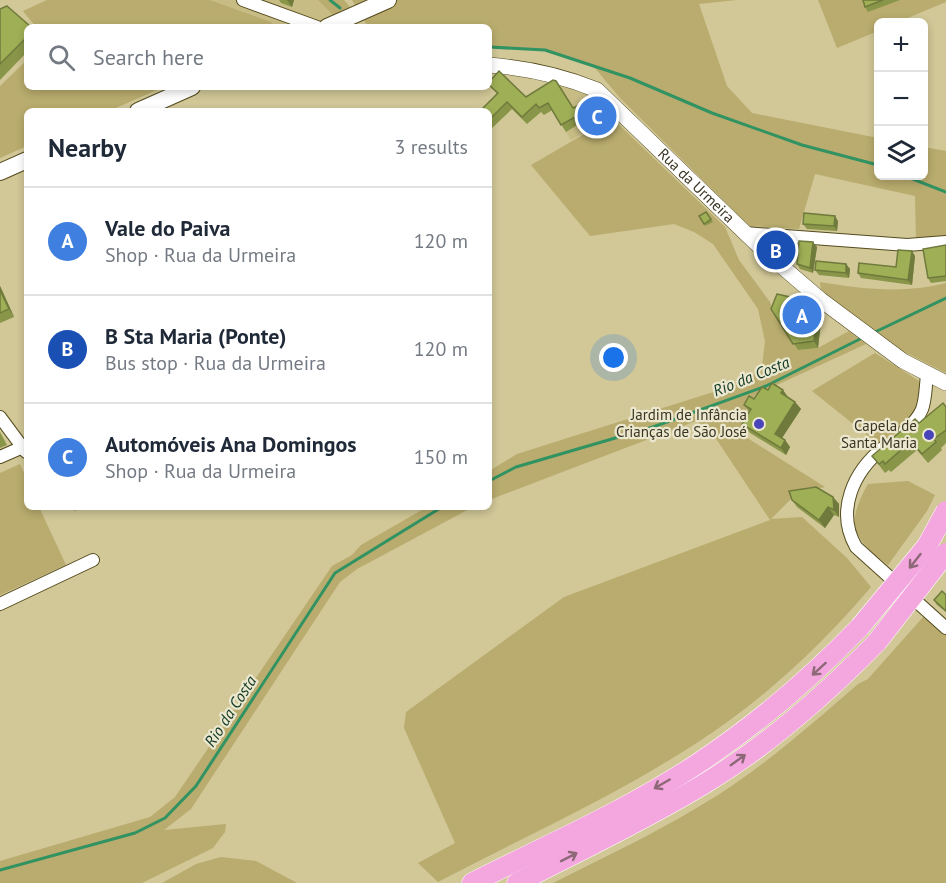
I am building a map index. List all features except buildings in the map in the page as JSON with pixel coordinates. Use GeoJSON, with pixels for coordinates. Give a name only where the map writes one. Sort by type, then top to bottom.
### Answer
{"type":"FeatureCollection","features":[{"type":"Feature","properties":{"kind":"highway"},"geometry":{"type":"LineString","coordinates":[[472,883],[620,808],[696,765],[763,716],[823,666],[860,627],[927,546],[946,511]]}},
{"type":"Feature","properties":{"kind":"highway"},"geometry":{"type":"LineString","coordinates":[[517,883],[630,826],[705,783],[778,731],[836,683],[877,642],[946,553]]}},
{"type":"Feature","properties":{"kind":"main road"},"geometry":{"type":"LineString","coordinates":[[334,24],[388,0]]}},
{"type":"Feature","properties":{"kind":"main road"},"geometry":{"type":"LineString","coordinates":[[145,108],[185,90]]}},
{"type":"Feature","properties":{"kind":"main road"},"geometry":{"type":"LineString","coordinates":[[0,172],[24,161]]}},
{"type":"Feature","properties":{"kind":"street"},"geometry":{"type":"LineString","coordinates":[[243,0],[309,24]]}},
{"type":"Feature","properties":{"kind":"street","name":"Rua da Urmeira"},"geometry":{"type":"LineString","coordinates":[[492,65],[570,78],[597,90],[745,233],[856,328],[927,375],[946,383]]}},
{"type":"Feature","properties":{"kind":"street"},"geometry":{"type":"LineString","coordinates":[[745,233],[907,245],[946,242]]}},
{"type":"Feature","properties":{"kind":"street"},"geometry":{"type":"LineString","coordinates":[[927,375],[923,411],[920,417],[871,458],[861,471],[851,490],[847,518],[849,534],[856,547],[946,628]]}},
{"type":"Feature","properties":{"kind":"street"},"geometry":{"type":"LineString","coordinates":[[0,417],[24,450],[0,457]]}},
{"type":"Feature","properties":{"kind":"street"},"geometry":{"type":"LineString","coordinates":[[0,604],[93,560]]}},
{"type":"Feature","properties":{"kind":"shaded area"},"geometry":{"type":"Polygon","coordinates":[[[47,0],[210,0],[272,24],[34,24],[23,11],[47,0]]]}},
{"type":"Feature","properties":{"kind":"shaded area"},"geometry":{"type":"Polygon","coordinates":[[[210,0],[318,0],[343,24],[272,24],[210,0]]]}},
{"type":"Feature","properties":{"kind":"shaded area"},"geometry":{"type":"Polygon","coordinates":[[[318,0],[344,0],[350,7],[333,15],[318,0]]]}},
{"type":"Feature","properties":{"kind":"shaded area"},"geometry":{"type":"Polygon","coordinates":[[[352,0],[736,0],[699,4],[727,86],[752,113],[874,137],[874,180],[928,180],[928,148],[946,151],[946,237],[916,241],[915,196],[815,174],[799,229],[749,226],[620,98],[594,67],[545,50],[492,47],[492,24],[366,24],[352,0]]]}},
{"type":"Feature","properties":{"kind":"shaded area"},"geometry":{"type":"Polygon","coordinates":[[[818,0],[946,0],[946,2],[908,18],[874,18],[874,33],[837,48],[818,0]]]}},
{"type":"Feature","properties":{"kind":"shaded area"},"geometry":{"type":"Polygon","coordinates":[[[24,63],[24,90],[157,90],[116,108],[24,108],[24,147],[0,158],[0,86],[24,63]]]}},
{"type":"Feature","properties":{"kind":"shaded area"},"geometry":{"type":"Polygon","coordinates":[[[561,82],[594,98],[616,115],[571,140],[553,110],[544,115],[539,108],[543,95],[561,82]]]}},
{"type":"Feature","properties":{"kind":"shaded area"},"geometry":{"type":"Polygon","coordinates":[[[612,118],[725,227],[739,260],[770,302],[775,316],[798,350],[818,348],[849,331],[866,344],[755,395],[743,414],[741,434],[825,487],[797,493],[771,519],[802,517],[847,558],[871,587],[789,672],[719,728],[632,782],[438,882],[418,863],[455,843],[404,728],[406,712],[564,597],[770,520],[709,428],[696,421],[492,499],[492,469],[517,454],[742,383],[762,367],[765,341],[758,309],[713,244],[694,232],[674,224],[590,236],[531,165],[612,118]]]}},
{"type":"Feature","properties":{"kind":"shaded area"},"geometry":{"type":"Polygon","coordinates":[[[820,282],[883,289],[914,288],[946,283],[946,373],[885,342],[821,291],[820,282]]]}},
{"type":"Feature","properties":{"kind":"shaded area"},"geometry":{"type":"Polygon","coordinates":[[[875,353],[919,381],[918,402],[911,417],[883,443],[877,443],[812,391],[875,353]]]}},
{"type":"Feature","properties":{"kind":"shaded area"},"geometry":{"type":"Polygon","coordinates":[[[20,464],[24,473],[24,510],[40,510],[66,565],[0,595],[0,473],[20,464]]]}},
{"type":"Feature","properties":{"kind":"shaded area"},"geometry":{"type":"Polygon","coordinates":[[[908,481],[935,495],[927,511],[888,565],[866,547],[860,538],[856,530],[856,510],[868,484],[908,481]]]}},
{"type":"Feature","properties":{"kind":"shaded area"},"geometry":{"type":"Polygon","coordinates":[[[422,510],[467,510],[357,569],[340,582],[191,809],[164,830],[226,824],[225,832],[213,848],[142,883],[0,883],[0,861],[150,817],[175,797],[332,566],[352,555],[361,545],[422,510]]]}},
{"type":"Feature","properties":{"kind":"shaded area"},"geometry":{"type":"Polygon","coordinates":[[[924,616],[946,635],[946,883],[553,883],[678,819],[755,770],[858,684],[868,679],[924,616]]]}},
{"type":"Feature","properties":{"kind":"shaded area"},"geometry":{"type":"Polygon","coordinates":[[[221,857],[256,861],[297,883],[162,883],[196,864],[221,857]]]}},
{"type":"Feature","properties":{"kind":"waterway"},"geometry":{"type":"LineString","coordinates":[[330,0],[340,8]]}},
{"type":"Feature","properties":{"kind":"waterway"},"geometry":{"type":"LineString","coordinates":[[492,47],[545,50],[630,78],[712,113],[802,145],[874,164]]}},
{"type":"Feature","properties":{"kind":"waterway"},"geometry":{"type":"LineString","coordinates":[[915,180],[946,192]]}},
{"type":"Feature","properties":{"kind":"waterway","name":"Rio da Costa"},"geometry":{"type":"LineString","coordinates":[[873,333],[946,298]]}},
{"type":"Feature","properties":{"kind":"waterway","name":"Rio da Costa"},"geometry":{"type":"LineString","coordinates":[[492,479],[516,467],[653,427],[766,386],[864,337]]}},
{"type":"Feature","properties":{"kind":"waterway","name":"Rio da Costa"},"geometry":{"type":"LineString","coordinates":[[0,870],[135,833],[165,818],[196,786],[335,573],[437,510]]}},
{"type":"Feature","properties":{"kind":"place","name":"Automóveis Ana Domingos"},"geometry":{"type":"Point","coordinates":[597,116]}},
{"type":"Feature","properties":{"kind":"place","name":"B Sta Maria (Ponte)"},"geometry":{"type":"Point","coordinates":[776,250]}},
{"type":"Feature","properties":{"kind":"place","name":"Vale do Paiva"},"geometry":{"type":"Point","coordinates":[802,315]}},
{"type":"Feature","properties":{"kind":"place","name":"Jardim de Infância Crianças de São José"},"geometry":{"type":"Point","coordinates":[759,424]}},
{"type":"Feature","properties":{"kind":"place","name":"Capela de Santa Maria"},"geometry":{"type":"Point","coordinates":[929,435]}}]}
